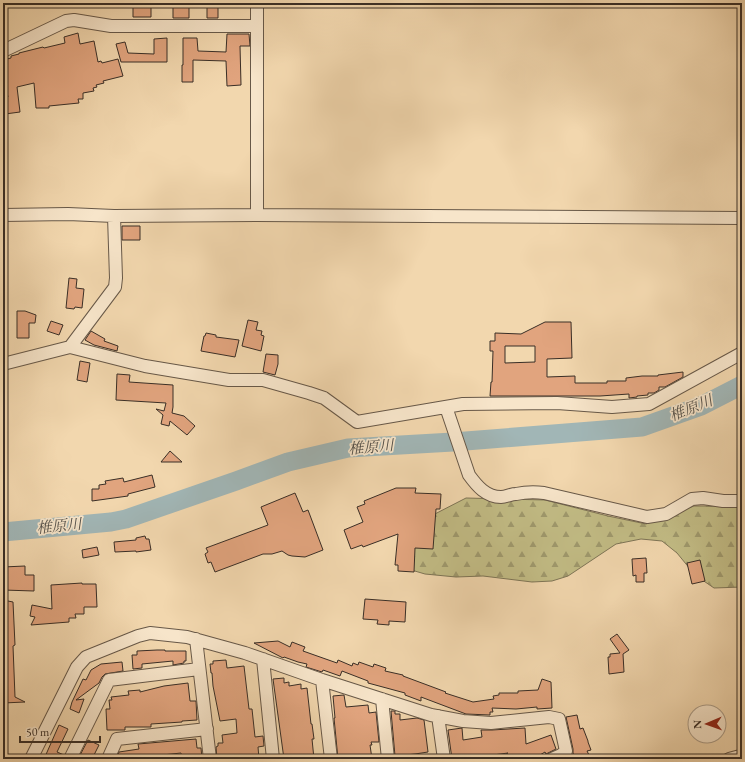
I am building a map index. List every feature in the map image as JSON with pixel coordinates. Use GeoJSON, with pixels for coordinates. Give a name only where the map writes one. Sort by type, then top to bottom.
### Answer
{"type":"FeatureCollection","features":[{"type":"Feature","properties":{"kind":"street"},"geometry":{"type":"LineString","coordinates":[[257,3],[257,215]]}},
{"type":"Feature","properties":{"kind":"street"},"geometry":{"type":"LineString","coordinates":[[3,51],[66,20],[111,26],[257,26]]}},
{"type":"Feature","properties":{"kind":"street"},"geometry":{"type":"LineString","coordinates":[[3,215],[68,214],[114,216],[257,215],[742,218]]}},
{"type":"Feature","properties":{"kind":"street"},"geometry":{"type":"LineString","coordinates":[[70,347],[114,286],[116,278],[114,216]]}},
{"type":"Feature","properties":{"kind":"street"},"geometry":{"type":"LineString","coordinates":[[3,364],[70,347],[145,366],[229,380],[263,380],[324,398],[357,422],[463,404],[557,403],[612,407],[648,404],[742,354]]}},
{"type":"Feature","properties":{"kind":"street"},"geometry":{"type":"LineString","coordinates":[[446,406],[469,475],[482,491],[491,495],[501,497],[532,492],[544,493],[647,517],[666,514],[685,503],[703,498],[723,501],[742,501]]}},
{"type":"Feature","properties":{"kind":"street"},"geometry":{"type":"LineString","coordinates":[[31,759],[77,667],[86,658],[138,636],[150,633],[187,637],[245,653],[322,680],[431,715],[463,721],[491,723],[549,716],[559,719],[566,751],[552,759]]}},
{"type":"Feature","properties":{"kind":"street"},"geometry":{"type":"LineString","coordinates":[[196,639],[210,759]]}},
{"type":"Feature","properties":{"kind":"street"},"geometry":{"type":"LineString","coordinates":[[263,659],[273,759]]}},
{"type":"Feature","properties":{"kind":"street"},"geometry":{"type":"LineString","coordinates":[[70,759],[109,680],[200,669]]}},
{"type":"Feature","properties":{"kind":"street"},"geometry":{"type":"LineString","coordinates":[[322,680],[331,759]]}},
{"type":"Feature","properties":{"kind":"street"},"geometry":{"type":"LineString","coordinates":[[382,700],[388,759]]}},
{"type":"Feature","properties":{"kind":"street"},"geometry":{"type":"LineString","coordinates":[[438,716],[444,759]]}},
{"type":"Feature","properties":{"kind":"street"},"geometry":{"type":"LineString","coordinates":[[108,759],[117,739],[207,729]]}},
{"type":"Feature","properties":{"kind":"street"},"geometry":{"type":"LineString","coordinates":[[730,759],[742,756]]}},
{"type":"Feature","properties":{"kind":"green space"},"geometry":{"type":"Polygon","coordinates":[[[466,498],[545,500],[646,524],[694,506],[742,506],[742,587],[714,588],[695,575],[677,553],[662,541],[641,539],[616,544],[568,576],[552,581],[532,582],[483,576],[456,577],[425,574],[408,569],[404,533],[431,516],[466,498]]]}},
{"type":"Feature","properties":{"kind":"building"},"geometry":{"type":"Polygon","coordinates":[[[133,3],[151,3],[151,17],[133,17],[133,3]]]}},
{"type":"Feature","properties":{"kind":"building"},"geometry":{"type":"Polygon","coordinates":[[[173,3],[187,3],[187,6],[189,6],[189,18],[173,18],[173,3]]]}},
{"type":"Feature","properties":{"kind":"building"},"geometry":{"type":"Polygon","coordinates":[[[207,7],[218,7],[218,18],[207,18],[207,7]]]}},
{"type":"Feature","properties":{"kind":"building"},"geometry":{"type":"Polygon","coordinates":[[[78,33],[80,44],[94,41],[98,62],[101,61],[102,63],[118,59],[123,76],[103,81],[104,83],[96,85],[97,87],[93,88],[94,91],[83,93],[83,99],[78,99],[79,103],[49,106],[49,108],[36,108],[34,83],[17,87],[20,112],[5,114],[3,98],[8,97],[3,75],[3,60],[11,58],[11,56],[19,53],[65,43],[64,37],[78,33]]]}},
{"type":"Feature","properties":{"kind":"building"},"geometry":{"type":"Polygon","coordinates":[[[227,34],[249,34],[250,46],[240,46],[241,85],[227,86],[226,61],[193,60],[193,82],[182,82],[183,38],[197,38],[198,51],[226,52],[227,34]]]}},
{"type":"Feature","properties":{"kind":"building"},"geometry":{"type":"Polygon","coordinates":[[[167,38],[167,62],[121,62],[116,44],[125,42],[128,53],[154,54],[154,39],[167,38]]]}},
{"type":"Feature","properties":{"kind":"building"},"geometry":{"type":"Polygon","coordinates":[[[122,226],[140,226],[140,240],[122,240],[122,226]]]}},
{"type":"Feature","properties":{"kind":"building"},"geometry":{"type":"Polygon","coordinates":[[[69,278],[77,279],[76,288],[84,289],[82,308],[66,308],[69,278]]]}},
{"type":"Feature","properties":{"kind":"building"},"geometry":{"type":"Polygon","coordinates":[[[17,311],[25,311],[36,315],[35,323],[29,323],[29,338],[17,338],[17,311]]]}},
{"type":"Feature","properties":{"kind":"building"},"geometry":{"type":"Polygon","coordinates":[[[248,320],[258,322],[256,330],[262,331],[261,335],[264,336],[261,351],[242,346],[248,320]]]}},
{"type":"Feature","properties":{"kind":"building"},"geometry":{"type":"Polygon","coordinates":[[[51,321],[63,325],[59,335],[47,331],[51,321]]]}},
{"type":"Feature","properties":{"kind":"building"},"geometry":{"type":"Polygon","coordinates":[[[545,322],[571,322],[572,358],[547,359],[547,377],[575,376],[575,383],[607,383],[607,381],[626,381],[626,378],[658,376],[683,372],[683,377],[665,387],[659,387],[659,390],[654,393],[629,398],[629,394],[600,396],[490,396],[493,351],[490,351],[490,341],[495,341],[495,333],[521,334],[545,322]],[[505,346],[505,363],[535,362],[535,346],[505,346]]]}},
{"type":"Feature","properties":{"kind":"building"},"geometry":{"type":"Polygon","coordinates":[[[91,331],[105,339],[104,341],[118,346],[117,351],[94,345],[85,340],[91,331]]]}},
{"type":"Feature","properties":{"kind":"building"},"geometry":{"type":"Polygon","coordinates":[[[206,333],[216,335],[216,337],[239,340],[235,357],[201,351],[206,333]]]}},
{"type":"Feature","properties":{"kind":"building"},"geometry":{"type":"Polygon","coordinates":[[[266,354],[278,355],[278,364],[275,375],[263,372],[266,354]]]}},
{"type":"Feature","properties":{"kind":"building"},"geometry":{"type":"Polygon","coordinates":[[[80,361],[90,363],[87,382],[77,380],[80,361]]]}},
{"type":"Feature","properties":{"kind":"building"},"geometry":{"type":"Polygon","coordinates":[[[117,374],[130,375],[129,382],[173,385],[172,413],[184,416],[195,426],[187,435],[170,421],[169,426],[161,424],[163,415],[156,409],[164,411],[166,403],[116,400],[117,374]]]}},
{"type":"Feature","properties":{"kind":"building"},"geometry":{"type":"Polygon","coordinates":[[[170,451],[182,462],[161,462],[170,451]]]}},
{"type":"Feature","properties":{"kind":"building"},"geometry":{"type":"Polygon","coordinates":[[[152,475],[155,487],[128,494],[128,496],[92,501],[92,489],[99,489],[99,485],[106,484],[105,481],[123,478],[124,482],[152,475]]]}},
{"type":"Feature","properties":{"kind":"building"},"geometry":{"type":"Polygon","coordinates":[[[396,488],[416,488],[415,493],[441,494],[440,509],[436,509],[433,549],[415,548],[414,572],[398,571],[398,565],[395,565],[398,534],[363,547],[362,545],[351,549],[344,530],[363,522],[357,507],[365,504],[364,501],[396,488]]]}},
{"type":"Feature","properties":{"kind":"building"},"geometry":{"type":"Polygon","coordinates":[[[295,493],[303,512],[308,510],[323,550],[305,557],[288,555],[282,551],[272,554],[263,554],[215,572],[211,562],[208,563],[205,554],[208,552],[206,548],[268,525],[261,507],[295,493]]]}},
{"type":"Feature","properties":{"kind":"building"},"geometry":{"type":"Polygon","coordinates":[[[145,536],[146,539],[149,539],[151,550],[115,552],[114,542],[136,540],[136,538],[145,536]]]}},
{"type":"Feature","properties":{"kind":"building"},"geometry":{"type":"Polygon","coordinates":[[[97,547],[99,555],[83,558],[82,550],[97,547]]]}},
{"type":"Feature","properties":{"kind":"building"},"geometry":{"type":"Polygon","coordinates":[[[646,558],[647,573],[644,573],[644,582],[636,582],[636,575],[633,576],[632,559],[646,558]]]}},
{"type":"Feature","properties":{"kind":"building"},"geometry":{"type":"Polygon","coordinates":[[[700,560],[705,581],[692,584],[687,563],[700,560]]]}},
{"type":"Feature","properties":{"kind":"building"},"geometry":{"type":"Polygon","coordinates":[[[25,566],[25,575],[34,575],[34,591],[3,590],[3,567],[25,566]]]}},
{"type":"Feature","properties":{"kind":"building"},"geometry":{"type":"Polygon","coordinates":[[[82,583],[96,584],[97,607],[84,607],[84,614],[75,614],[76,618],[69,618],[69,622],[31,625],[35,617],[30,616],[32,605],[52,609],[51,585],[82,583]]]}},
{"type":"Feature","properties":{"kind":"building"},"geometry":{"type":"Polygon","coordinates":[[[365,599],[406,602],[405,622],[389,621],[389,625],[377,624],[378,620],[363,619],[365,599]]]}},
{"type":"Feature","properties":{"kind":"building"},"geometry":{"type":"Polygon","coordinates":[[[3,600],[13,602],[15,697],[25,702],[3,703],[3,600]]]}},
{"type":"Feature","properties":{"kind":"building"},"geometry":{"type":"Polygon","coordinates":[[[617,634],[629,650],[623,654],[624,672],[609,674],[608,657],[610,657],[610,654],[620,653],[610,639],[617,634]]]}},
{"type":"Feature","properties":{"kind":"building"},"geometry":{"type":"Polygon","coordinates":[[[278,641],[290,647],[292,642],[305,647],[303,651],[337,663],[338,660],[352,666],[353,663],[358,665],[359,662],[373,667],[374,664],[386,668],[385,671],[403,675],[446,692],[445,693],[473,702],[494,699],[493,696],[499,695],[499,693],[518,693],[518,691],[538,690],[542,679],[551,682],[552,708],[492,708],[493,712],[490,712],[490,715],[466,714],[421,697],[421,701],[405,695],[405,693],[368,683],[368,681],[342,671],[340,676],[323,670],[322,672],[306,667],[307,664],[284,657],[283,658],[254,643],[278,641]]]}},
{"type":"Feature","properties":{"kind":"building"},"geometry":{"type":"Polygon","coordinates":[[[137,651],[186,651],[186,661],[184,661],[184,663],[173,665],[173,661],[142,664],[142,668],[133,669],[132,655],[137,655],[137,651]]]}},
{"type":"Feature","properties":{"kind":"building"},"geometry":{"type":"Polygon","coordinates":[[[226,660],[227,668],[244,666],[249,709],[252,709],[255,737],[263,736],[264,746],[258,747],[259,759],[217,759],[216,747],[218,746],[218,743],[223,743],[222,735],[237,733],[236,719],[220,721],[211,673],[210,664],[213,664],[213,661],[226,660]]]}},
{"type":"Feature","properties":{"kind":"building"},"geometry":{"type":"Polygon","coordinates":[[[122,662],[123,671],[105,674],[99,683],[76,700],[84,699],[79,713],[70,709],[83,679],[86,680],[91,670],[101,664],[122,662]]]}},
{"type":"Feature","properties":{"kind":"building"},"geometry":{"type":"Polygon","coordinates":[[[284,678],[284,683],[289,682],[289,686],[301,684],[301,689],[307,688],[314,739],[312,739],[314,759],[284,759],[273,679],[284,678]]]}},
{"type":"Feature","properties":{"kind":"building"},"geometry":{"type":"Polygon","coordinates":[[[188,683],[190,701],[196,701],[197,720],[151,724],[151,727],[125,727],[125,730],[107,730],[106,709],[110,709],[109,700],[112,700],[111,697],[129,695],[128,691],[140,690],[140,692],[164,686],[188,683]]]}},
{"type":"Feature","properties":{"kind":"building"},"geometry":{"type":"Polygon","coordinates":[[[344,695],[346,707],[368,705],[369,713],[376,712],[379,742],[371,742],[372,759],[338,759],[333,696],[344,695]]]}},
{"type":"Feature","properties":{"kind":"building"},"geometry":{"type":"Polygon","coordinates":[[[391,711],[395,711],[395,714],[400,714],[400,720],[417,718],[424,720],[428,752],[395,756],[391,711]]]}},
{"type":"Feature","properties":{"kind":"building"},"geometry":{"type":"Polygon","coordinates":[[[577,715],[580,729],[583,728],[591,750],[587,751],[591,759],[575,759],[573,753],[566,717],[577,715]]]}},
{"type":"Feature","properties":{"kind":"building"},"geometry":{"type":"Polygon","coordinates":[[[59,725],[68,729],[57,752],[64,755],[63,759],[44,759],[59,725]]]}},
{"type":"Feature","properties":{"kind":"building"},"geometry":{"type":"Polygon","coordinates":[[[462,728],[463,740],[482,737],[481,730],[525,728],[526,744],[551,735],[556,749],[546,754],[545,752],[533,759],[497,759],[508,753],[452,759],[448,730],[462,728]]]}},
{"type":"Feature","properties":{"kind":"building"},"geometry":{"type":"Polygon","coordinates":[[[196,739],[197,748],[201,748],[202,759],[182,759],[181,753],[153,756],[153,759],[116,759],[119,752],[139,749],[138,744],[196,739]]]}},
{"type":"Feature","properties":{"kind":"building"},"geometry":{"type":"Polygon","coordinates":[[[88,740],[99,745],[92,759],[78,759],[88,740]]]}},
{"type":"Feature","properties":{"kind":"waterway","name":"椎原川"},"geometry":{"type":"LineString","coordinates":[[3,532],[111,522],[126,519],[288,462],[348,448],[453,442],[642,427],[701,406],[742,385]]}}]}
